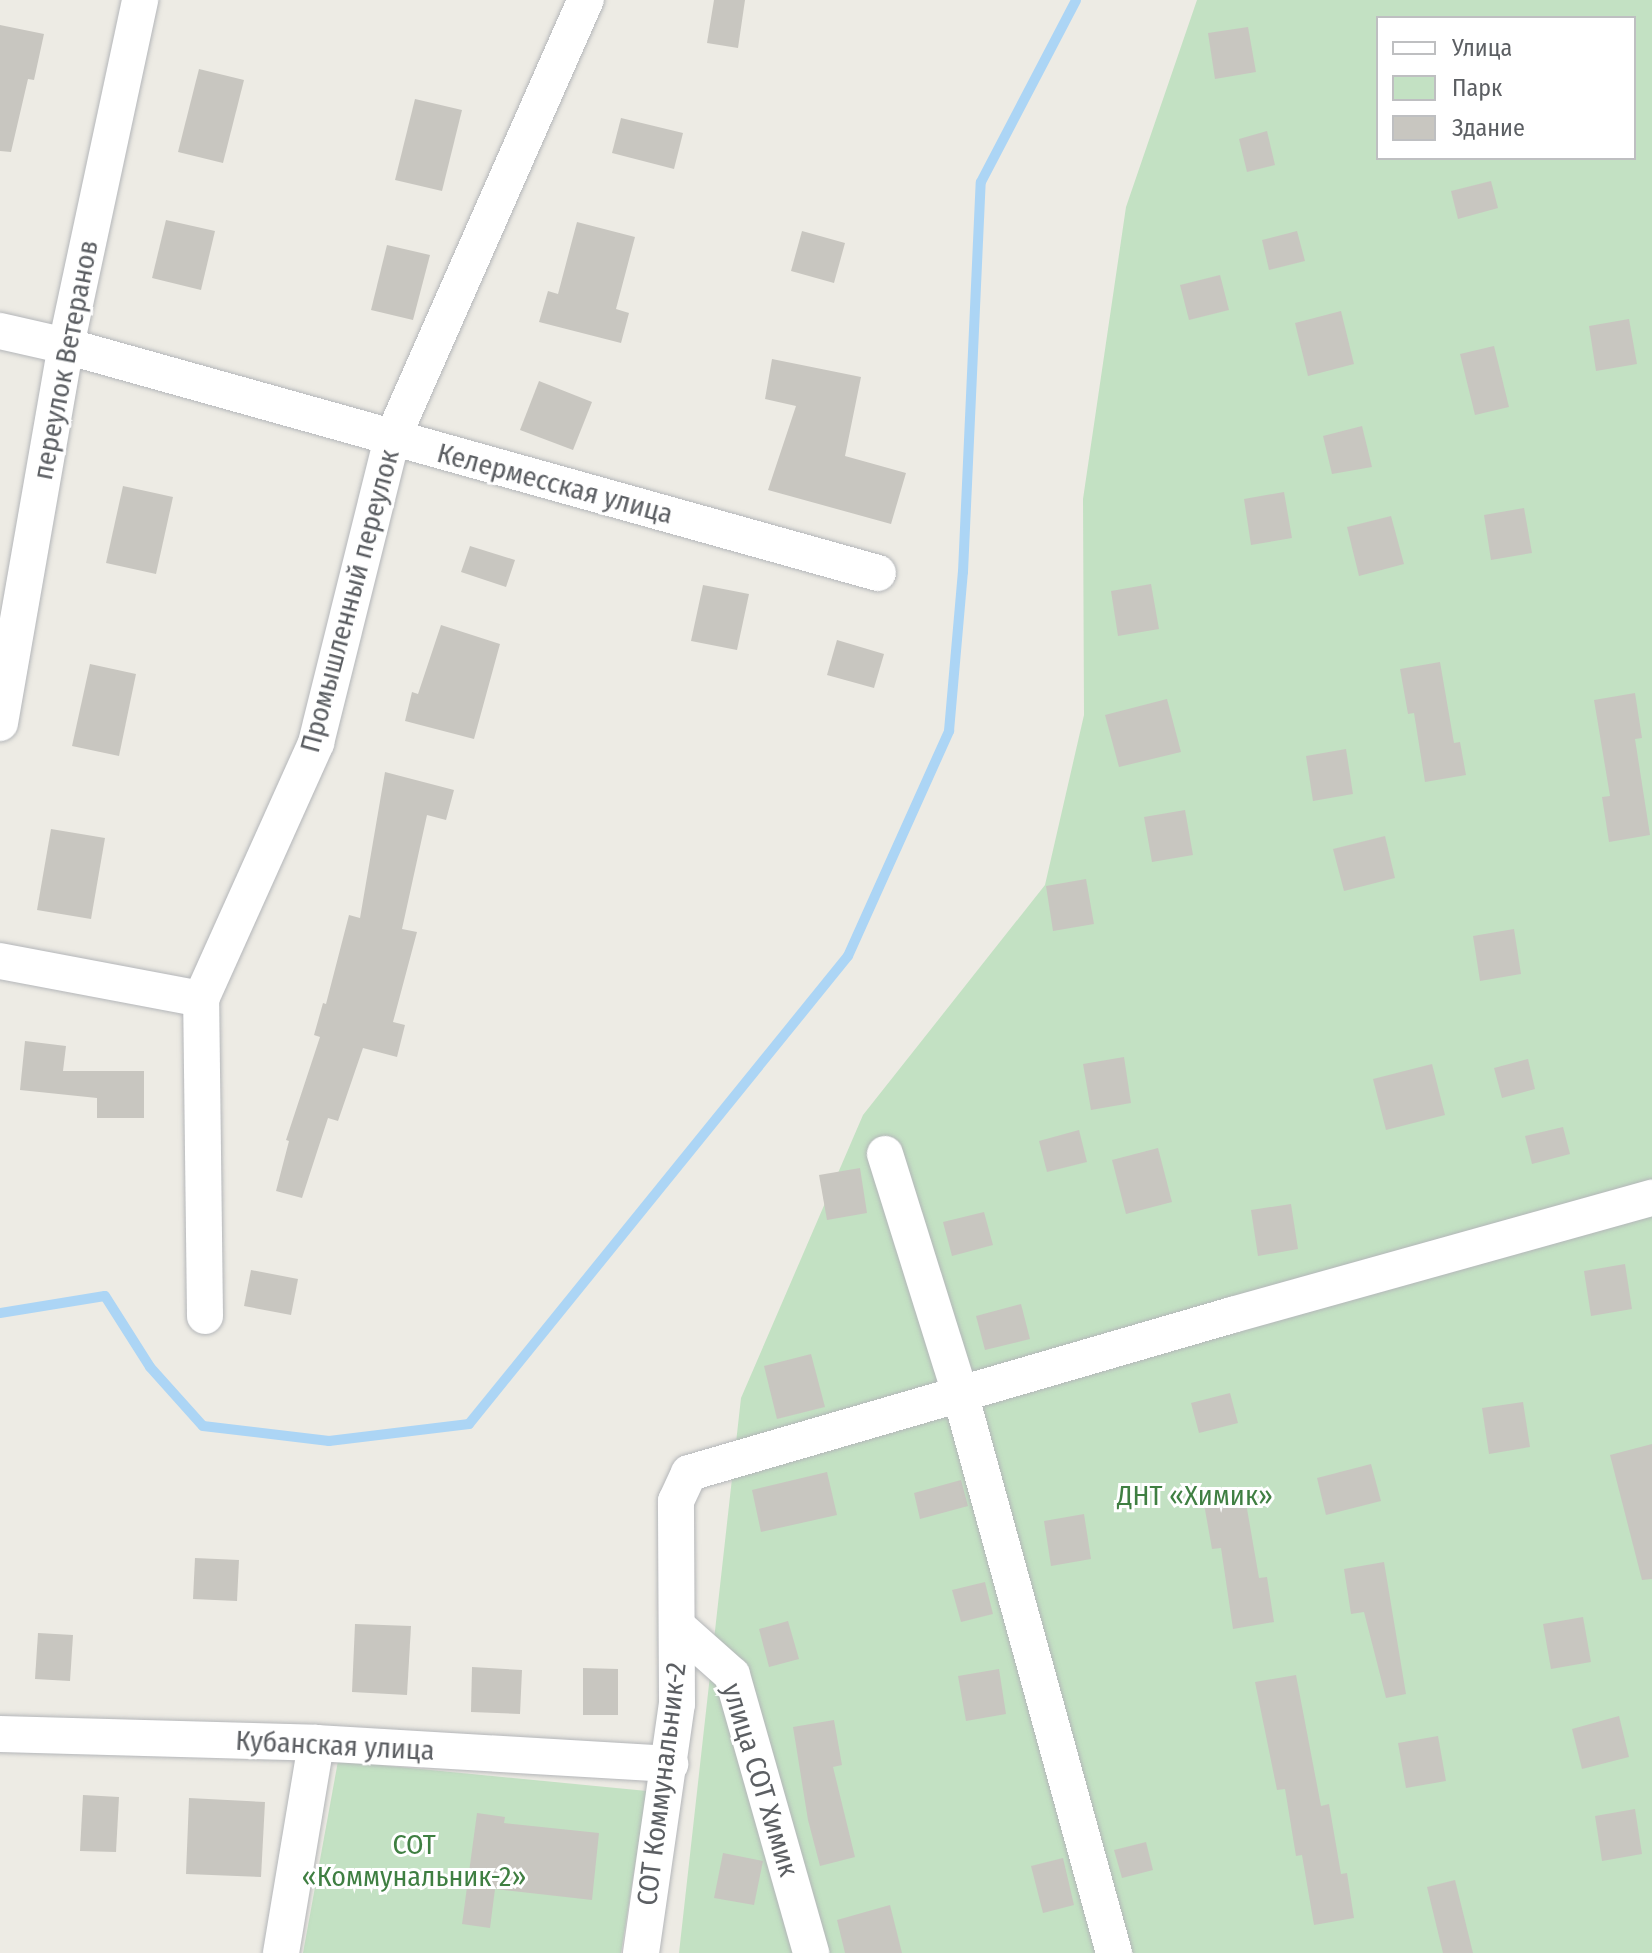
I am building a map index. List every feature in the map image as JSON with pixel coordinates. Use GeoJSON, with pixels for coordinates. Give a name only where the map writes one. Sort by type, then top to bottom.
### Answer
{"type":"FeatureCollection","features":[{"type":"Feature","properties":{"kind":"street","name":"переулок Ветеранов"},"geometry":{"type":"LineString","coordinates":[[0,723],[66,346],[140,0]]}},
{"type":"Feature","properties":{"kind":"street","name":"Промышленный переулок"},"geometry":{"type":"LineString","coordinates":[[205,1316],[201,999],[316,743],[392,439],[586,0]]}},
{"type":"Feature","properties":{"kind":"street","name":"Келермесская улица"},"geometry":{"type":"LineString","coordinates":[[0,331],[66,346],[878,573]]}},
{"type":"Feature","properties":{"kind":"street"},"geometry":{"type":"LineString","coordinates":[[0,961],[201,999]]}},
{"type":"Feature","properties":{"kind":"street"},"geometry":{"type":"LineString","coordinates":[[885,1154],[960,1393],[1114,1953]]}},
{"type":"Feature","properties":{"kind":"street"},"geometry":{"type":"LineString","coordinates":[[960,1393],[1652,1198]]}},
{"type":"Feature","properties":{"kind":"street","name":"СОТ Коммунальник-2"},"geometry":{"type":"LineString","coordinates":[[641,1953],[677,1704],[676,1501],[689,1473],[960,1393]]}},
{"type":"Feature","properties":{"kind":"street","name":"улица СОТ Химик"},"geometry":{"type":"LineString","coordinates":[[678,1627],[732,1675],[811,1953]]}},
{"type":"Feature","properties":{"kind":"street","name":"Кубанская улица"},"geometry":{"type":"LineString","coordinates":[[0,1734],[316,1743],[670,1764]]}},
{"type":"Feature","properties":{"kind":"street"},"geometry":{"type":"LineString","coordinates":[[281,1953],[316,1743]]}},
{"type":"Feature","properties":{"kind":"green space","name":"ДНТ «Химик»"},"geometry":{"type":"Polygon","coordinates":[[[1197,0],[1652,0],[1652,1953],[679,1953],[741,1398],[863,1115],[1045,885],[1084,715],[1083,499],[1126,207],[1197,0]]]}},
{"type":"Feature","properties":{"kind":"green space","name":"СОТ «Коммунальник-2»"},"geometry":{"type":"Polygon","coordinates":[[[338,1761],[647,1791],[621,1953],[303,1953],[338,1761]]]}},
{"type":"Feature","properties":{"kind":"building"},"geometry":{"type":"Polygon","coordinates":[[[714,0],[745,0],[738,48],[707,43],[714,0]]]}},
{"type":"Feature","properties":{"kind":"building"},"geometry":{"type":"Polygon","coordinates":[[[0,25],[44,34],[34,80],[28,79],[11,152],[0,151],[0,25]]]}},
{"type":"Feature","properties":{"kind":"building"},"geometry":{"type":"Polygon","coordinates":[[[1248,27],[1256,72],[1215,79],[1208,33],[1248,27]]]}},
{"type":"Feature","properties":{"kind":"building"},"geometry":{"type":"Polygon","coordinates":[[[199,69],[244,80],[223,163],[178,152],[199,69]]]}},
{"type":"Feature","properties":{"kind":"building"},"geometry":{"type":"Polygon","coordinates":[[[415,99],[462,110],[442,191],[395,180],[415,99]]]}},
{"type":"Feature","properties":{"kind":"building"},"geometry":{"type":"Polygon","coordinates":[[[621,118],[683,133],[674,169],[612,153],[621,118]]]}},
{"type":"Feature","properties":{"kind":"building"},"geometry":{"type":"Polygon","coordinates":[[[1267,131],[1275,165],[1247,172],[1239,139],[1267,131]]]}},
{"type":"Feature","properties":{"kind":"building"},"geometry":{"type":"Polygon","coordinates":[[[1491,181],[1498,208],[1458,219],[1451,191],[1491,181]]]}},
{"type":"Feature","properties":{"kind":"building"},"geometry":{"type":"Polygon","coordinates":[[[166,220],[215,231],[201,290],[152,278],[166,220]]]}},
{"type":"Feature","properties":{"kind":"building"},"geometry":{"type":"Polygon","coordinates":[[[577,222],[635,237],[616,309],[629,313],[621,343],[539,322],[548,291],[558,294],[577,222]]]}},
{"type":"Feature","properties":{"kind":"building"},"geometry":{"type":"Polygon","coordinates":[[[802,231],[845,243],[834,283],[791,271],[802,231]]]}},
{"type":"Feature","properties":{"kind":"building"},"geometry":{"type":"Polygon","coordinates":[[[1297,231],[1305,261],[1269,270],[1262,240],[1297,231]]]}},
{"type":"Feature","properties":{"kind":"building"},"geometry":{"type":"Polygon","coordinates":[[[387,245],[430,255],[413,320],[371,310],[387,245]]]}},
{"type":"Feature","properties":{"kind":"building"},"geometry":{"type":"Polygon","coordinates":[[[1220,275],[1229,310],[1189,320],[1180,285],[1220,275]]]}},
{"type":"Feature","properties":{"kind":"building"},"geometry":{"type":"Polygon","coordinates":[[[1341,311],[1354,364],[1308,376],[1295,323],[1341,311]]]}},
{"type":"Feature","properties":{"kind":"building"},"geometry":{"type":"Polygon","coordinates":[[[1629,319],[1637,364],[1596,371],[1589,326],[1629,319]]]}},
{"type":"Feature","properties":{"kind":"building"},"geometry":{"type":"Polygon","coordinates":[[[1494,346],[1509,407],[1475,415],[1460,354],[1494,346]]]}},
{"type":"Feature","properties":{"kind":"building"},"geometry":{"type":"Polygon","coordinates":[[[772,359],[861,377],[845,456],[906,473],[891,524],[768,490],[796,406],[765,399],[772,359]]]}},
{"type":"Feature","properties":{"kind":"building"},"geometry":{"type":"Polygon","coordinates":[[[539,381],[592,402],[573,450],[520,430],[539,381]]]}},
{"type":"Feature","properties":{"kind":"building"},"geometry":{"type":"Polygon","coordinates":[[[1362,426],[1372,467],[1332,474],[1323,436],[1362,426]]]}},
{"type":"Feature","properties":{"kind":"building"},"geometry":{"type":"Polygon","coordinates":[[[123,486],[173,497],[156,574],[106,563],[123,486]]]}},
{"type":"Feature","properties":{"kind":"building"},"geometry":{"type":"Polygon","coordinates":[[[1284,492],[1292,538],[1251,545],[1244,499],[1284,492]]]}},
{"type":"Feature","properties":{"kind":"building"},"geometry":{"type":"Polygon","coordinates":[[[1524,508],[1532,553],[1491,560],[1484,515],[1524,508]]]}},
{"type":"Feature","properties":{"kind":"building"},"geometry":{"type":"Polygon","coordinates":[[[1391,516],[1404,564],[1359,576],[1347,527],[1391,516]]]}},
{"type":"Feature","properties":{"kind":"building"},"geometry":{"type":"Polygon","coordinates":[[[470,546],[515,560],[506,587],[461,572],[470,546]]]}},
{"type":"Feature","properties":{"kind":"building"},"geometry":{"type":"Polygon","coordinates":[[[1151,584],[1159,629],[1118,636],[1111,591],[1151,584]]]}},
{"type":"Feature","properties":{"kind":"building"},"geometry":{"type":"Polygon","coordinates":[[[703,585],[749,594],[737,650],[691,641],[703,585]]]}},
{"type":"Feature","properties":{"kind":"building"},"geometry":{"type":"Polygon","coordinates":[[[441,625],[500,644],[474,739],[405,721],[412,692],[418,694],[441,625]]]}},
{"type":"Feature","properties":{"kind":"building"},"geometry":{"type":"Polygon","coordinates":[[[837,640],[884,654],[874,688],[827,675],[837,640]]]}},
{"type":"Feature","properties":{"kind":"building"},"geometry":{"type":"Polygon","coordinates":[[[1440,662],[1454,743],[1460,742],[1466,775],[1425,782],[1414,713],[1408,714],[1400,669],[1440,662]]]}},
{"type":"Feature","properties":{"kind":"building"},"geometry":{"type":"Polygon","coordinates":[[[90,664],[136,674],[119,756],[72,746],[90,664]]]}},
{"type":"Feature","properties":{"kind":"building"},"geometry":{"type":"Polygon","coordinates":[[[1635,693],[1642,738],[1635,739],[1650,835],[1609,842],[1602,797],[1610,796],[1594,700],[1635,693]]]}},
{"type":"Feature","properties":{"kind":"building"},"geometry":{"type":"Polygon","coordinates":[[[1167,699],[1181,752],[1119,767],[1105,715],[1167,699]]]}},
{"type":"Feature","properties":{"kind":"building"},"geometry":{"type":"Polygon","coordinates":[[[1346,749],[1353,794],[1313,801],[1306,756],[1346,749]]]}},
{"type":"Feature","properties":{"kind":"building"},"geometry":{"type":"Polygon","coordinates":[[[385,772],[454,790],[446,820],[427,815],[402,929],[417,932],[393,1022],[405,1025],[397,1057],[363,1048],[338,1121],[328,1118],[302,1198],[276,1191],[289,1141],[286,1140],[320,1037],[314,1035],[323,1003],[326,1004],[349,915],[360,918],[385,772]]]}},
{"type":"Feature","properties":{"kind":"building"},"geometry":{"type":"Polygon","coordinates":[[[1185,810],[1193,855],[1152,862],[1144,817],[1185,810]]]}},
{"type":"Feature","properties":{"kind":"building"},"geometry":{"type":"Polygon","coordinates":[[[51,829],[105,838],[91,919],[37,910],[51,829]]]}},
{"type":"Feature","properties":{"kind":"building"},"geometry":{"type":"Polygon","coordinates":[[[1385,836],[1395,878],[1344,891],[1333,849],[1385,836]]]}},
{"type":"Feature","properties":{"kind":"building"},"geometry":{"type":"Polygon","coordinates":[[[1086,879],[1094,924],[1053,931],[1046,886],[1086,879]]]}},
{"type":"Feature","properties":{"kind":"building"},"geometry":{"type":"Polygon","coordinates":[[[1514,929],[1521,974],[1480,981],[1473,936],[1514,929]]]}},
{"type":"Feature","properties":{"kind":"building"},"geometry":{"type":"Polygon","coordinates":[[[25,1041],[66,1046],[63,1071],[144,1071],[144,1118],[97,1118],[97,1098],[20,1090],[25,1041]]]}},
{"type":"Feature","properties":{"kind":"building"},"geometry":{"type":"Polygon","coordinates":[[[1124,1057],[1131,1103],[1091,1110],[1083,1064],[1124,1057]]]}},
{"type":"Feature","properties":{"kind":"building"},"geometry":{"type":"Polygon","coordinates":[[[1528,1059],[1535,1089],[1502,1098],[1494,1068],[1528,1059]]]}},
{"type":"Feature","properties":{"kind":"building"},"geometry":{"type":"Polygon","coordinates":[[[1432,1064],[1445,1115],[1386,1130],[1373,1079],[1432,1064]]]}},
{"type":"Feature","properties":{"kind":"building"},"geometry":{"type":"Polygon","coordinates":[[[1563,1127],[1570,1154],[1532,1164],[1525,1136],[1563,1127]]]}},
{"type":"Feature","properties":{"kind":"building"},"geometry":{"type":"Polygon","coordinates":[[[1079,1130],[1087,1162],[1047,1172],[1039,1141],[1079,1130]]]}},
{"type":"Feature","properties":{"kind":"building"},"geometry":{"type":"Polygon","coordinates":[[[1158,1148],[1172,1202],[1126,1214],[1112,1160],[1158,1148]]]}},
{"type":"Feature","properties":{"kind":"building"},"geometry":{"type":"Polygon","coordinates":[[[860,1168],[867,1213],[827,1220],[819,1175],[860,1168]]]}},
{"type":"Feature","properties":{"kind":"building"},"geometry":{"type":"Polygon","coordinates":[[[1291,1204],[1298,1249],[1258,1256],[1251,1210],[1291,1204]]]}},
{"type":"Feature","properties":{"kind":"building"},"geometry":{"type":"Polygon","coordinates":[[[984,1212],[993,1245],[952,1256],[943,1222],[984,1212]]]}},
{"type":"Feature","properties":{"kind":"building"},"geometry":{"type":"Polygon","coordinates":[[[1625,1264],[1632,1309],[1591,1316],[1584,1271],[1625,1264]]]}},
{"type":"Feature","properties":{"kind":"building"},"geometry":{"type":"Polygon","coordinates":[[[251,1270],[298,1279],[291,1315],[244,1306],[251,1270]]]}},
{"type":"Feature","properties":{"kind":"building"},"geometry":{"type":"Polygon","coordinates":[[[1021,1304],[1030,1339],[985,1350],[976,1316],[1021,1304]]]}},
{"type":"Feature","properties":{"kind":"building"},"geometry":{"type":"Polygon","coordinates":[[[811,1354],[825,1407],[777,1419],[764,1366],[811,1354]]]}},
{"type":"Feature","properties":{"kind":"building"},"geometry":{"type":"Polygon","coordinates":[[[1230,1393],[1238,1423],[1199,1433],[1191,1403],[1230,1393]]]}},
{"type":"Feature","properties":{"kind":"building"},"geometry":{"type":"Polygon","coordinates":[[[1523,1402],[1530,1447],[1489,1454],[1482,1408],[1523,1402]]]}},
{"type":"Feature","properties":{"kind":"building"},"geometry":{"type":"Polygon","coordinates":[[[1652,1444],[1652,1579],[1642,1580],[1610,1455],[1652,1444]]]}},
{"type":"Feature","properties":{"kind":"building"},"geometry":{"type":"Polygon","coordinates":[[[1371,1464],[1381,1501],[1326,1515],[1317,1478],[1371,1464]]]}},
{"type":"Feature","properties":{"kind":"building"},"geometry":{"type":"Polygon","coordinates":[[[827,1472],[837,1515],[761,1532],[752,1490],[827,1472]]]}},
{"type":"Feature","properties":{"kind":"building"},"geometry":{"type":"Polygon","coordinates":[[[961,1480],[968,1506],[920,1519],[914,1493],[961,1480]]]}},
{"type":"Feature","properties":{"kind":"building"},"geometry":{"type":"Polygon","coordinates":[[[1245,1497],[1259,1578],[1267,1577],[1274,1622],[1233,1629],[1221,1548],[1212,1549],[1204,1504],[1245,1497]]]}},
{"type":"Feature","properties":{"kind":"building"},"geometry":{"type":"Polygon","coordinates":[[[1084,1514],[1091,1559],[1051,1566],[1044,1521],[1084,1514]]]}},
{"type":"Feature","properties":{"kind":"building"},"geometry":{"type":"Polygon","coordinates":[[[195,1558],[239,1560],[237,1601],[193,1599],[195,1558]]]}},
{"type":"Feature","properties":{"kind":"building"},"geometry":{"type":"Polygon","coordinates":[[[1384,1562],[1406,1694],[1386,1698],[1364,1612],[1351,1614],[1344,1569],[1384,1562]]]}},
{"type":"Feature","properties":{"kind":"building"},"geometry":{"type":"Polygon","coordinates":[[[985,1582],[993,1614],[961,1622],[952,1590],[985,1582]]]}},
{"type":"Feature","properties":{"kind":"building"},"geometry":{"type":"Polygon","coordinates":[[[1583,1617],[1591,1662],[1551,1669],[1543,1624],[1583,1617]]]}},
{"type":"Feature","properties":{"kind":"building"},"geometry":{"type":"Polygon","coordinates":[[[788,1621],[799,1659],[769,1667],[759,1629],[788,1621]]]}},
{"type":"Feature","properties":{"kind":"building"},"geometry":{"type":"Polygon","coordinates":[[[355,1624],[411,1626],[407,1695],[352,1692],[355,1624]]]}},
{"type":"Feature","properties":{"kind":"building"},"geometry":{"type":"Polygon","coordinates":[[[38,1633],[73,1635],[70,1681],[35,1679],[38,1633]]]}},
{"type":"Feature","properties":{"kind":"building"},"geometry":{"type":"Polygon","coordinates":[[[472,1667],[522,1670],[520,1714],[471,1712],[472,1667]]]}},
{"type":"Feature","properties":{"kind":"building"},"geometry":{"type":"Polygon","coordinates":[[[583,1668],[618,1669],[618,1715],[583,1715],[583,1668]]]}},
{"type":"Feature","properties":{"kind":"building"},"geometry":{"type":"Polygon","coordinates":[[[999,1669],[1006,1714],[966,1721],[958,1676],[999,1669]]]}},
{"type":"Feature","properties":{"kind":"building"},"geometry":{"type":"Polygon","coordinates":[[[1296,1675],[1321,1806],[1329,1804],[1341,1874],[1347,1873],[1354,1918],[1314,1925],[1302,1855],[1296,1856],[1285,1789],[1277,1790],[1255,1682],[1296,1675]]]}},
{"type":"Feature","properties":{"kind":"building"},"geometry":{"type":"Polygon","coordinates":[[[1619,1716],[1629,1757],[1582,1769],[1572,1729],[1619,1716]]]}},
{"type":"Feature","properties":{"kind":"building"},"geometry":{"type":"Polygon","coordinates":[[[834,1720],[842,1765],[833,1767],[855,1857],[820,1866],[808,1820],[793,1727],[834,1720]]]}},
{"type":"Feature","properties":{"kind":"building"},"geometry":{"type":"Polygon","coordinates":[[[1438,1736],[1446,1781],[1406,1788],[1398,1743],[1438,1736]]]}},
{"type":"Feature","properties":{"kind":"building"},"geometry":{"type":"Polygon","coordinates":[[[83,1795],[119,1797],[116,1852],[80,1851],[83,1795]]]}},
{"type":"Feature","properties":{"kind":"building"},"geometry":{"type":"Polygon","coordinates":[[[189,1798],[265,1802],[261,1877],[186,1874],[189,1798]]]}},
{"type":"Feature","properties":{"kind":"building"},"geometry":{"type":"Polygon","coordinates":[[[1635,1809],[1642,1854],[1602,1861],[1595,1816],[1635,1809]]]}},
{"type":"Feature","properties":{"kind":"building"},"geometry":{"type":"Polygon","coordinates":[[[477,1813],[505,1817],[504,1823],[599,1833],[592,1900],[495,1889],[490,1928],[462,1924],[477,1813]]]}},
{"type":"Feature","properties":{"kind":"building"},"geometry":{"type":"Polygon","coordinates":[[[1146,1842],[1153,1870],[1122,1878],[1114,1850],[1146,1842]]]}},
{"type":"Feature","properties":{"kind":"building"},"geometry":{"type":"Polygon","coordinates":[[[723,1853],[763,1861],[754,1905],[714,1898],[723,1853]]]}},
{"type":"Feature","properties":{"kind":"building"},"geometry":{"type":"Polygon","coordinates":[[[1063,1858],[1074,1905],[1043,1913],[1031,1866],[1063,1858]]]}},
{"type":"Feature","properties":{"kind":"building"},"geometry":{"type":"Polygon","coordinates":[[[1455,1880],[1473,1953],[1443,1953],[1427,1887],[1455,1880]]]}},
{"type":"Feature","properties":{"kind":"building"},"geometry":{"type":"Polygon","coordinates":[[[890,1905],[902,1953],[845,1953],[837,1920],[890,1905]]]}},
{"type":"Feature","properties":{"kind":"waterway"},"geometry":{"type":"LineString","coordinates":[[0,1313],[105,1296],[150,1367],[203,1426],[329,1441],[469,1424],[848,956],[949,731],[963,572],[981,182],[1076,0]]}}]}
